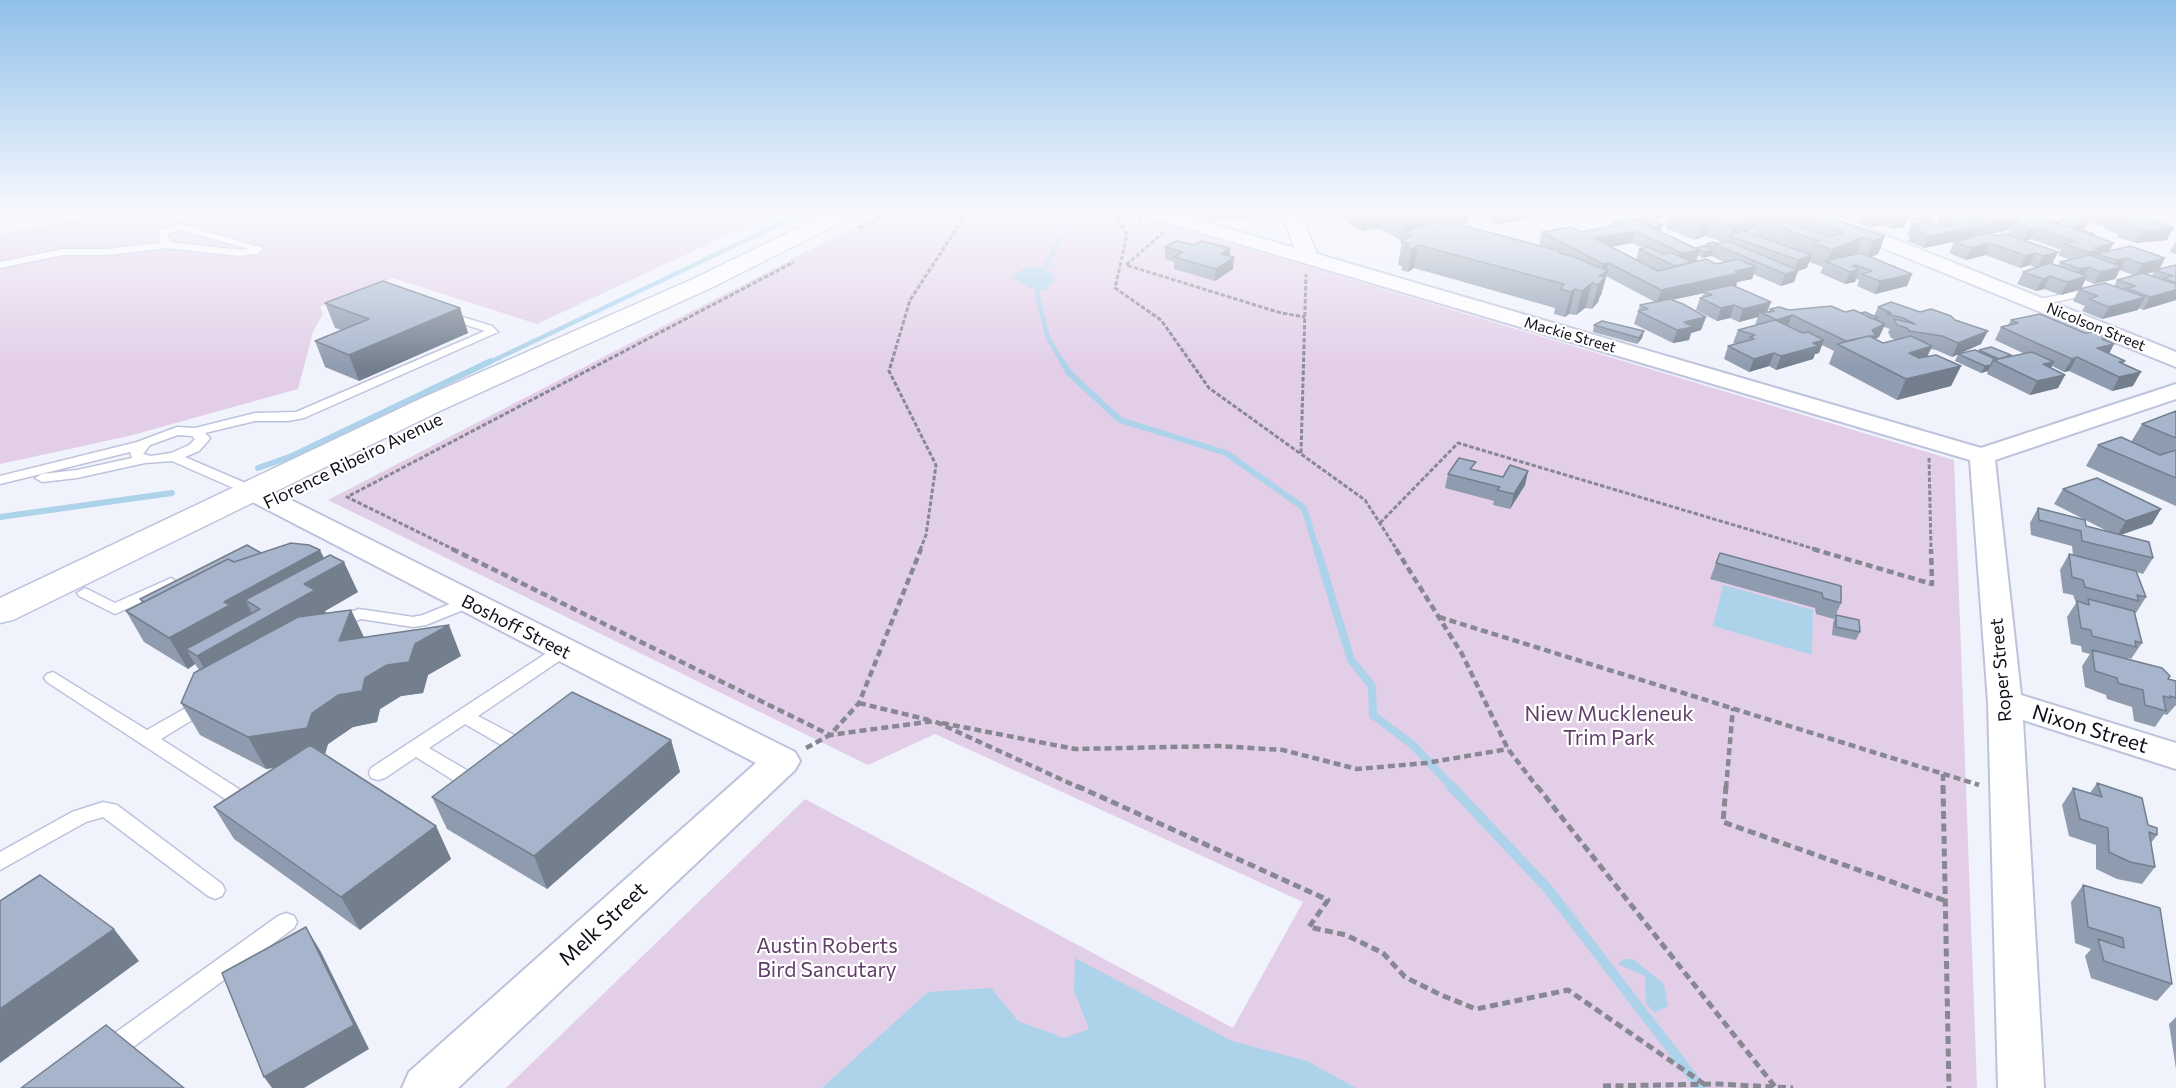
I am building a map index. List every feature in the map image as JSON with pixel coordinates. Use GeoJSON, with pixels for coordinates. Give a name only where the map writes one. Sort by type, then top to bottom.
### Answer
{"type":"FeatureCollection","features":[{"type":"Feature","properties":{"kind":"main road","name":"Florence Ribeiro Avenue"},"geometry":{"type":"LineString","coordinates":[[4,625],[85,593],[432,404],[747,265]]}},
{"type":"Feature","properties":{"kind":"main road","name":"Florence Ribeiro Avenue"},"geometry":{"type":"LineString","coordinates":[[4,625],[261,496]]}},
{"type":"Feature","properties":{"kind":"street","name":"Mackie Street"},"geometry":{"type":"LineString","coordinates":[[1317,265],[1982,456]]}},
{"type":"Feature","properties":{"kind":"street","name":"Nicolson Street"},"geometry":{"type":"LineString","coordinates":[[1941,265],[2176,360]]}},
{"type":"Feature","properties":{"kind":"street"},"geometry":{"type":"LineString","coordinates":[[1982,456],[2176,391]]}},
{"type":"Feature","properties":{"kind":"street","name":"Roper Street"},"geometry":{"type":"LineString","coordinates":[[1982,456],[2005,702],[2021,1088]]}},
{"type":"Feature","properties":{"kind":"street","name":"Boshoff Street"},"geometry":{"type":"LineString","coordinates":[[261,496],[782,761]]}},
{"type":"Feature","properties":{"kind":"street","name":"Nixon Street"},"geometry":{"type":"LineString","coordinates":[[2005,702],[2176,756]]}},
{"type":"Feature","properties":{"kind":"street","name":"Melk Street"},"geometry":{"type":"LineString","coordinates":[[425,1088],[782,761]]}},
{"type":"Feature","properties":{"kind":"lane"},"geometry":{"type":"LineString","coordinates":[[2035,303],[2100,289]]}},
{"type":"Feature","properties":{"kind":"lane"},"geometry":{"type":"LineString","coordinates":[[0,480],[77,474],[142,452],[165,434],[195,432],[255,417],[299,415],[492,332],[488,328],[432,311]]}},
{"type":"Feature","properties":{"kind":"lane"},"geometry":{"type":"LineString","coordinates":[[174,457],[200,443],[203,438],[201,434],[195,432]]}},
{"type":"Feature","properties":{"kind":"lane"},"geometry":{"type":"LineString","coordinates":[[142,452],[174,457],[261,496]]}},
{"type":"Feature","properties":{"kind":"lane"},"geometry":{"type":"LineString","coordinates":[[85,593],[115,609],[187,576]]}},
{"type":"Feature","properties":{"kind":"lane"},"geometry":{"type":"LineString","coordinates":[[325,631],[359,614],[413,622],[426,620],[467,602]]}},
{"type":"Feature","properties":{"kind":"lane"},"geometry":{"type":"LineString","coordinates":[[378,773],[562,651]]}},
{"type":"Feature","properties":{"kind":"lane"},"geometry":{"type":"LineString","coordinates":[[53,678],[254,808]]}},
{"type":"Feature","properties":{"kind":"lane"},"geometry":{"type":"LineString","coordinates":[[147,739],[217,697]]}},
{"type":"Feature","properties":{"kind":"lane"},"geometry":{"type":"LineString","coordinates":[[464,716],[517,745],[540,727]]}},
{"type":"Feature","properties":{"kind":"lane"},"geometry":{"type":"LineString","coordinates":[[415,748],[463,777]]}},
{"type":"Feature","properties":{"kind":"lane"},"geometry":{"type":"LineString","coordinates":[[0,862],[79,817],[103,809],[110,810],[214,890]]}},
{"type":"Feature","properties":{"kind":"lane"},"geometry":{"type":"LineString","coordinates":[[96,1060],[286,922]]}},
{"type":"Feature","properties":{"kind":"path"},"geometry":{"type":"LineString","coordinates":[[789,265],[346,497],[830,735],[934,722],[1328,900],[1310,927],[1346,935],[1383,953],[1405,977],[1441,995],[1476,1009],[1568,990],[1707,1086]]}},
{"type":"Feature","properties":{"kind":"path"},"geometry":{"type":"LineString","coordinates":[[782,761],[830,735],[859,703],[926,535],[936,465],[889,371],[910,300],[933,265]]}},
{"type":"Feature","properties":{"kind":"path"},"geometry":{"type":"LineString","coordinates":[[1120,265],[1114,288],[1161,320],[1209,388],[1365,500],[1462,654],[1508,750],[1775,1087]]}},
{"type":"Feature","properties":{"kind":"path"},"geometry":{"type":"LineString","coordinates":[[1126,265],[1281,314],[1305,317]]}},
{"type":"Feature","properties":{"kind":"path"},"geometry":{"type":"LineString","coordinates":[[1301,453],[1307,265]]}},
{"type":"Feature","properties":{"kind":"path"},"geometry":{"type":"LineString","coordinates":[[1380,523],[1458,443],[1932,584],[1929,452]]}},
{"type":"Feature","properties":{"kind":"path"},"geometry":{"type":"LineString","coordinates":[[1439,617],[1981,785]]}},
{"type":"Feature","properties":{"kind":"path"},"geometry":{"type":"LineString","coordinates":[[859,703],[934,722],[1076,749],[1220,746],[1283,750],[1358,769],[1426,763],[1508,750]]}},
{"type":"Feature","properties":{"kind":"path"},"geometry":{"type":"LineString","coordinates":[[1733,708],[1723,822],[1946,901]]}},
{"type":"Feature","properties":{"kind":"path"},"geometry":{"type":"LineString","coordinates":[[1943,773],[1949,1088]]}},
{"type":"Feature","properties":{"kind":"path"},"geometry":{"type":"LineString","coordinates":[[1603,1086],[1793,1088]]}},
{"type":"Feature","properties":{"kind":"green space"},"geometry":{"type":"Polygon","coordinates":[[[0,265],[664,265],[537,324],[393,278],[320,307],[323,314],[313,332],[298,389],[129,436],[0,464],[0,265]]]}},
{"type":"Feature","properties":{"kind":"green space","name":"Niew Muckleneuk Trim Park"},"geometry":{"type":"Polygon","coordinates":[[[781,265],[1302,265],[1954,460],[1977,1088],[506,1088],[805,799],[1233,1028],[1303,902],[935,734],[868,765],[328,500],[781,265]]]}},
{"type":"Feature","properties":{"kind":"water"},"geometry":{"type":"Polygon","coordinates":[[[1027,267],[1040,267],[1052,274],[1054,280],[1045,291],[1030,288],[1012,277],[1027,267]]]}},
{"type":"Feature","properties":{"kind":"water"},"geometry":{"type":"Polygon","coordinates":[[[1723,585],[1813,610],[1812,655],[1713,626],[1723,585]]]}},
{"type":"Feature","properties":{"kind":"water"},"geometry":{"type":"Polygon","coordinates":[[[1075,958],[1232,1041],[1307,1061],[1356,1088],[822,1088],[928,992],[991,988],[1018,1021],[1064,1038],[1089,1029],[1074,991],[1075,958]]]}},
{"type":"Feature","properties":{"kind":"water"},"geometry":{"type":"Polygon","coordinates":[[[1625,959],[1633,959],[1664,984],[1668,1006],[1654,1013],[1646,1003],[1645,976],[1618,964],[1625,959]]]}},
{"type":"Feature","properties":{"kind":"building"},"geometry":{"type":"Polygon","coordinates":[[[1201,265],[1222,265],[1216,269],[1201,265]]]}},
{"type":"Feature","properties":{"kind":"building"},"geometry":{"type":"Polygon","coordinates":[[[1492,265],[1593,265],[1608,271],[1599,276],[1605,277],[1598,285],[1592,283],[1582,291],[1575,289],[1571,292],[1560,289],[1564,284],[1492,265]]]}},
{"type":"Feature","properties":{"kind":"building"},"geometry":{"type":"Polygon","coordinates":[[[1612,265],[1646,265],[1658,271],[1683,265],[1751,265],[1756,267],[1735,271],[1740,273],[1661,290],[1612,265]]]}},
{"type":"Feature","properties":{"kind":"building"},"geometry":{"type":"Polygon","coordinates":[[[1763,265],[1785,265],[1798,270],[1785,274],[1763,265]]]}},
{"type":"Feature","properties":{"kind":"building"},"geometry":{"type":"Polygon","coordinates":[[[1834,265],[1890,265],[1912,274],[1880,281],[1861,274],[1872,271],[1856,265],[1852,266],[1859,269],[1850,272],[1834,265]]]}},
{"type":"Feature","properties":{"kind":"building"},"geometry":{"type":"Polygon","coordinates":[[[2045,265],[2055,265],[2087,276],[2067,282],[2050,276],[2043,279],[2023,272],[2045,265]]]}},
{"type":"Feature","properties":{"kind":"building"},"geometry":{"type":"Polygon","coordinates":[[[2068,265],[2116,265],[2122,267],[2100,272],[2089,267],[2080,269],[2068,265]]]}},
{"type":"Feature","properties":{"kind":"building"},"geometry":{"type":"Polygon","coordinates":[[[2176,265],[2176,283],[2164,278],[2173,276],[2155,270],[2176,265]]]}},
{"type":"Feature","properties":{"kind":"building"},"geometry":{"type":"Polygon","coordinates":[[[2143,273],[2176,284],[2176,290],[2150,297],[2127,288],[2136,286],[2117,280],[2143,273]]]}},
{"type":"Feature","properties":{"kind":"building"},"geometry":{"type":"Polygon","coordinates":[[[383,281],[460,308],[349,355],[315,341],[369,319],[325,303],[383,281]]]}},
{"type":"Feature","properties":{"kind":"building"},"geometry":{"type":"Polygon","coordinates":[[[2105,283],[2145,297],[2109,307],[2089,299],[2098,296],[2079,289],[2105,283]]]}},
{"type":"Feature","properties":{"kind":"building"},"geometry":{"type":"Polygon","coordinates":[[[1732,285],[1771,302],[1743,309],[1734,305],[1721,308],[1700,298],[1712,295],[1704,291],[1732,285]]]}},
{"type":"Feature","properties":{"kind":"building"},"geometry":{"type":"Polygon","coordinates":[[[1670,299],[1706,317],[1684,322],[1693,327],[1677,330],[1638,311],[1648,309],[1640,305],[1670,299]]]}},
{"type":"Feature","properties":{"kind":"building"},"geometry":{"type":"Polygon","coordinates":[[[1891,302],[1920,312],[1931,309],[1988,331],[1958,343],[1942,336],[1909,331],[1897,325],[1894,319],[1915,324],[1887,314],[1891,313],[1878,307],[1891,302]]]}},
{"type":"Feature","properties":{"kind":"building"},"geometry":{"type":"Polygon","coordinates":[[[1831,306],[1845,312],[1854,310],[1885,324],[1872,330],[1876,336],[1846,341],[1792,315],[1777,320],[1760,312],[1774,311],[1770,309],[1779,307],[1789,310],[1831,306]]]}},
{"type":"Feature","properties":{"kind":"building"},"geometry":{"type":"Polygon","coordinates":[[[1865,312],[1878,318],[1873,319],[1861,313],[1865,312]]]}},
{"type":"Feature","properties":{"kind":"building"},"geometry":{"type":"Polygon","coordinates":[[[2040,314],[2085,333],[2094,332],[2109,338],[2102,339],[2114,344],[2097,348],[2125,361],[2119,362],[2141,372],[2119,377],[2077,357],[2072,359],[2001,327],[2018,323],[2011,320],[2040,314]]]}},
{"type":"Feature","properties":{"kind":"building"},"geometry":{"type":"Polygon","coordinates":[[[1775,320],[1824,340],[1813,343],[1818,346],[1781,356],[1774,353],[1754,359],[1728,346],[1754,339],[1750,337],[1755,335],[1738,330],[1775,320]]]}},
{"type":"Feature","properties":{"kind":"building"},"geometry":{"type":"Polygon","coordinates":[[[1602,321],[1644,331],[1639,338],[1594,325],[1602,321]]]}},
{"type":"Feature","properties":{"kind":"building"},"geometry":{"type":"Polygon","coordinates":[[[1869,336],[1883,343],[1911,336],[1932,346],[1909,353],[1919,358],[1936,355],[1961,366],[1906,379],[1837,344],[1869,336]]]}},
{"type":"Feature","properties":{"kind":"building"},"geometry":{"type":"Polygon","coordinates":[[[1991,347],[2011,355],[1999,359],[1979,350],[1991,347]]]}},
{"type":"Feature","properties":{"kind":"building"},"geometry":{"type":"Polygon","coordinates":[[[1975,350],[1997,360],[1985,366],[1958,354],[1975,350]]]}},
{"type":"Feature","properties":{"kind":"building"},"geometry":{"type":"Polygon","coordinates":[[[2032,352],[2054,362],[2043,364],[2065,375],[2037,381],[1993,360],[2032,352]]]}},
{"type":"Feature","properties":{"kind":"building"},"geometry":{"type":"Polygon","coordinates":[[[2176,411],[2176,438],[2142,424],[2176,411]]]}},
{"type":"Feature","properties":{"kind":"building"},"geometry":{"type":"Polygon","coordinates":[[[2121,437],[2160,455],[2176,450],[2176,478],[2098,445],[2121,437]]]}},
{"type":"Feature","properties":{"kind":"building"},"geometry":{"type":"Polygon","coordinates":[[[1459,458],[1476,462],[1470,469],[1503,477],[1510,465],[1528,471],[1514,494],[1497,490],[1500,487],[1448,474],[1459,458]]]}},
{"type":"Feature","properties":{"kind":"building"},"geometry":{"type":"Polygon","coordinates":[[[2097,478],[2161,509],[2126,521],[2063,489],[2097,478]]]}},
{"type":"Feature","properties":{"kind":"building"},"geometry":{"type":"Polygon","coordinates":[[[2038,508],[2085,520],[2086,526],[2149,542],[2153,558],[2082,541],[2081,531],[2039,520],[2038,508]]]}},
{"type":"Feature","properties":{"kind":"building"},"geometry":{"type":"Polygon","coordinates":[[[291,543],[309,545],[320,550],[224,602],[230,605],[169,638],[126,611],[228,559],[234,562],[291,543]]]}},
{"type":"Feature","properties":{"kind":"building"},"geometry":{"type":"Polygon","coordinates":[[[247,545],[261,553],[234,562],[228,559],[144,602],[140,599],[247,545]]]}},
{"type":"Feature","properties":{"kind":"building"},"geometry":{"type":"Polygon","coordinates":[[[1720,553],[1841,586],[1841,603],[1823,598],[1822,593],[1716,563],[1720,553]]]}},
{"type":"Feature","properties":{"kind":"building"},"geometry":{"type":"Polygon","coordinates":[[[2069,554],[2136,571],[2146,597],[2137,595],[2139,601],[2085,587],[2083,580],[2072,577],[2069,554]]]}},
{"type":"Feature","properties":{"kind":"building"},"geometry":{"type":"Polygon","coordinates":[[[330,555],[344,562],[304,584],[315,590],[197,656],[186,649],[260,609],[245,600],[330,555]]]}},
{"type":"Feature","properties":{"kind":"building"},"geometry":{"type":"Polygon","coordinates":[[[2088,599],[2134,611],[2142,643],[2135,641],[2136,647],[2092,636],[2091,630],[2081,628],[2077,601],[2089,605],[2088,599]]]}},
{"type":"Feature","properties":{"kind":"building"},"geometry":{"type":"Polygon","coordinates":[[[351,610],[339,641],[449,625],[415,644],[409,662],[387,665],[365,678],[362,691],[338,695],[312,713],[307,728],[248,737],[181,703],[194,673],[298,617],[351,610]]]}},
{"type":"Feature","properties":{"kind":"building"},"geometry":{"type":"Polygon","coordinates":[[[1836,615],[1859,620],[1860,632],[1836,627],[1836,615]]]}},
{"type":"Feature","properties":{"kind":"building"},"geometry":{"type":"Polygon","coordinates":[[[2092,650],[2162,668],[2170,676],[2168,679],[2176,681],[2176,698],[2163,696],[2166,711],[2145,705],[2143,690],[2118,683],[2117,678],[2095,671],[2092,650]]]}},
{"type":"Feature","properties":{"kind":"building"},"geometry":{"type":"Polygon","coordinates":[[[572,692],[671,740],[534,856],[432,797],[572,692]]]}},
{"type":"Feature","properties":{"kind":"building"},"geometry":{"type":"Polygon","coordinates":[[[310,745],[436,826],[341,897],[214,807],[310,745]]]}},
{"type":"Feature","properties":{"kind":"building"},"geometry":{"type":"Polygon","coordinates":[[[2097,783],[2142,798],[2148,825],[2157,828],[2157,835],[2149,832],[2155,867],[2130,862],[2109,852],[2108,828],[2080,819],[2073,788],[2102,797],[2097,783]]]}},
{"type":"Feature","properties":{"kind":"building"},"geometry":{"type":"Polygon","coordinates":[[[40,875],[114,929],[0,1009],[0,901],[40,875]]]}},
{"type":"Feature","properties":{"kind":"building"},"geometry":{"type":"Polygon","coordinates":[[[2083,885],[2160,908],[2172,984],[2104,961],[2098,939],[2124,948],[2123,938],[2088,927],[2083,885]]]}},
{"type":"Feature","properties":{"kind":"building"},"geometry":{"type":"Polygon","coordinates":[[[306,927],[354,1025],[264,1077],[222,973],[306,927]]]}},
{"type":"Feature","properties":{"kind":"building"},"geometry":{"type":"Polygon","coordinates":[[[106,1025],[184,1088],[21,1088],[106,1025]]]}},
{"type":"Feature","properties":{"kind":"waterway"},"geometry":{"type":"LineString","coordinates":[[488,363],[694,265]]}},
{"type":"Feature","properties":{"kind":"waterway"},"geometry":{"type":"LineString","coordinates":[[1047,265],[1037,293],[1048,338],[1063,363]]}},
{"type":"Feature","properties":{"kind":"waterway"},"geometry":{"type":"LineString","coordinates":[[258,468],[292,456],[491,361]]}},
{"type":"Feature","properties":{"kind":"waterway"},"geometry":{"type":"LineString","coordinates":[[1062,361],[1069,373],[1120,420],[1226,453],[1304,508],[1317,550]]}},
{"type":"Feature","properties":{"kind":"waterway"},"geometry":{"type":"LineString","coordinates":[[0,517],[172,493]]}},
{"type":"Feature","properties":{"kind":"waterway"},"geometry":{"type":"LineString","coordinates":[[1317,549],[1351,660],[1372,686],[1373,715],[1413,745],[1453,788]]}},
{"type":"Feature","properties":{"kind":"waterway"},"geometry":{"type":"LineString","coordinates":[[1451,786],[1548,889],[1701,1088]]}},
{"type":"Feature","properties":{"kind":"park label","name":"Austin Roberts Bird Sancutary"},"geometry":{"type":"Point","coordinates":[827,958]}}]}
